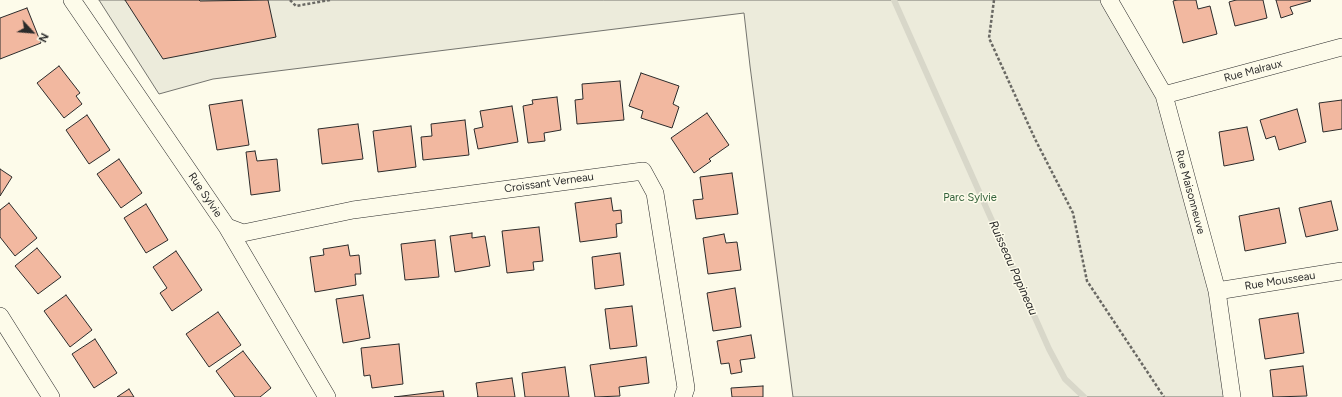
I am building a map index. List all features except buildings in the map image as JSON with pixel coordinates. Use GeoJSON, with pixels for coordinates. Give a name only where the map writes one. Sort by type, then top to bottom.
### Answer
{"type":"FeatureCollection","features":[{"type":"Feature","properties":{"kind":"street","name":"Rue Sylvie"},"geometry":{"type":"LineString","coordinates":[[72,0],[226,227],[327,397]]}},
{"type":"Feature","properties":{"kind":"street","name":"Rue Maisonneuve"},"geometry":{"type":"LineString","coordinates":[[1109,0],[1164,95],[1217,291],[1232,397]]}},
{"type":"Feature","properties":{"kind":"street","name":"Rue Malraux"},"geometry":{"type":"LineString","coordinates":[[1164,95],[1342,47]]}},
{"type":"Feature","properties":{"kind":"street","name":"Croissant Verneau"},"geometry":{"type":"LineString","coordinates":[[226,227],[243,233],[353,210],[643,171],[654,193],[686,388],[683,397]]}},
{"type":"Feature","properties":{"kind":"street","name":"Rue Mousseau"},"geometry":{"type":"LineString","coordinates":[[1217,291],[1342,271]]}},
{"type":"Feature","properties":{"kind":"street"},"geometry":{"type":"LineString","coordinates":[[0,316],[51,397]]}},
{"type":"Feature","properties":{"kind":"path"},"geometry":{"type":"LineString","coordinates":[[290,0],[296,6],[330,0]]}},
{"type":"Feature","properties":{"kind":"path"},"geometry":{"type":"LineString","coordinates":[[994,0],[989,38],[1035,139],[1074,214],[1087,281],[1164,397]]}},
{"type":"Feature","properties":{"kind":"green space","name":"Parc Sylvie"},"geometry":{"type":"Polygon","coordinates":[[[99,0],[1109,0],[1164,95],[1217,291],[1232,397],[793,397],[744,13],[213,79],[159,94],[99,0]]]}},
{"type":"Feature","properties":{"kind":"waterway","name":"Ruisseau Papineau"},"geometry":{"type":"LineString","coordinates":[[894,0],[1049,349],[1065,379],[1084,397]]}}]}
